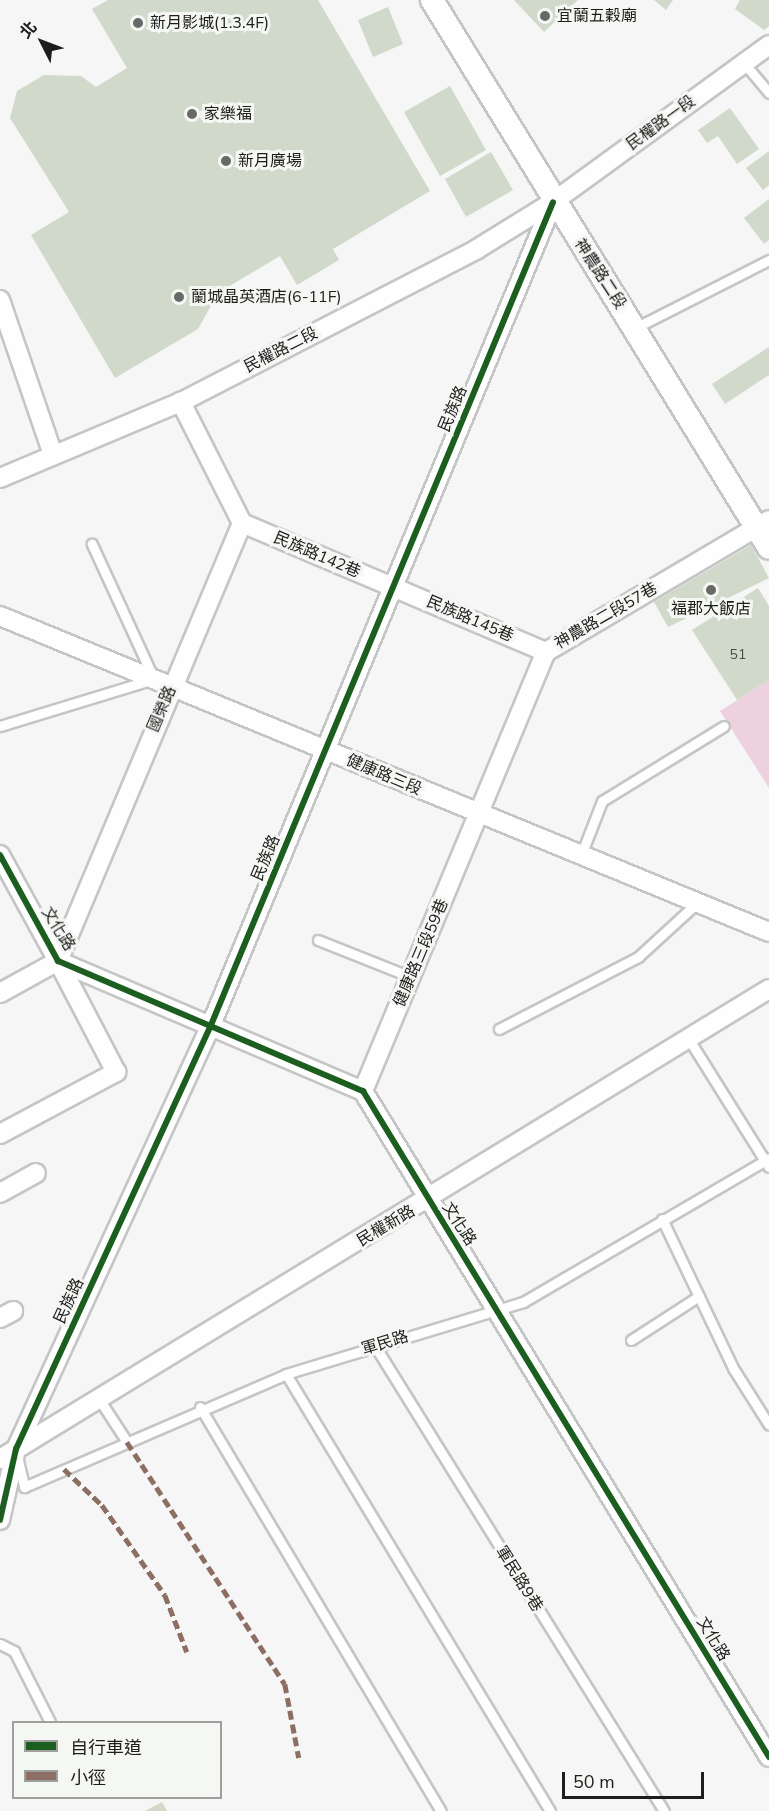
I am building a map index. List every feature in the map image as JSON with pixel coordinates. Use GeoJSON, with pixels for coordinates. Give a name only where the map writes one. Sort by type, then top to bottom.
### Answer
{"type":"FeatureCollection","features":[{"type":"Feature","properties":{"kind":"street","name":"神農路二段"},"geometry":{"type":"LineString","coordinates":[[432,0],[553,202],[762,524],[769,548]]}},
{"type":"Feature","properties":{"kind":"street","name":"民權路一段"},"geometry":{"type":"LineString","coordinates":[[553,202],[769,45]]}},
{"type":"Feature","properties":{"kind":"street","name":"民權路二段"},"geometry":{"type":"LineString","coordinates":[[0,478],[181,402],[477,249],[553,202]]}},
{"type":"Feature","properties":{"kind":"street","name":"民族路"},"geometry":{"type":"LineString","coordinates":[[0,1520],[16,1449],[211,1026],[553,202]]}},
{"type":"Feature","properties":{"kind":"street"},"geometry":{"type":"LineString","coordinates":[[0,300],[53,455]]}},
{"type":"Feature","properties":{"kind":"street"},"geometry":{"type":"LineString","coordinates":[[181,402],[242,523]]}},
{"type":"Feature","properties":{"kind":"street","name":"民族路142巷"},"geometry":{"type":"LineString","coordinates":[[242,523],[393,587]]}},
{"type":"Feature","properties":{"kind":"street","name":"國榮路"},"geometry":{"type":"LineString","coordinates":[[58,961],[242,523]]}},
{"type":"Feature","properties":{"kind":"street","name":"神農路二段57巷"},"geometry":{"type":"LineString","coordinates":[[479,814],[546,652],[762,524]]}},
{"type":"Feature","properties":{"kind":"street","name":"民族路145巷"},"geometry":{"type":"LineString","coordinates":[[393,587],[546,652]]}},
{"type":"Feature","properties":{"kind":"street","name":"健康路三段"},"geometry":{"type":"LineString","coordinates":[[0,615],[769,932]]}},
{"type":"Feature","properties":{"kind":"street","name":"健康路三段59巷"},"geometry":{"type":"LineString","coordinates":[[363,1091],[479,814]]}},
{"type":"Feature","properties":{"kind":"street","name":"文化路"},"geometry":{"type":"LineString","coordinates":[[1,861],[58,961],[363,1091],[769,1757]]}},
{"type":"Feature","properties":{"kind":"street"},"geometry":{"type":"LineString","coordinates":[[0,993],[58,961],[116,1072],[0,1134]]}},
{"type":"Feature","properties":{"kind":"street","name":"民權新路"},"geometry":{"type":"LineString","coordinates":[[0,1459],[428,1200],[769,988]]}},
{"type":"Feature","properties":{"kind":"street"},"geometry":{"type":"LineString","coordinates":[[0,1193],[36,1173]]}},
{"type":"Feature","properties":{"kind":"lane"},"geometry":{"type":"LineString","coordinates":[[744,63],[769,93]]}},
{"type":"Feature","properties":{"kind":"lane"},"geometry":{"type":"LineString","coordinates":[[635,328],[769,260]]}},
{"type":"Feature","properties":{"kind":"lane"},"geometry":{"type":"LineString","coordinates":[[0,726],[154,679],[92,544]]}},
{"type":"Feature","properties":{"kind":"lane"},"geometry":{"type":"LineString","coordinates":[[580,855],[602,801],[724,726]]}},
{"type":"Feature","properties":{"kind":"lane"},"geometry":{"type":"LineString","coordinates":[[499,1029],[638,957],[698,903]]}},
{"type":"Feature","properties":{"kind":"lane"},"geometry":{"type":"LineString","coordinates":[[318,940],[411,977]]}},
{"type":"Feature","properties":{"kind":"lane"},"geometry":{"type":"LineString","coordinates":[[688,1038],[768,1162]]}},
{"type":"Feature","properties":{"kind":"lane","name":"軍民路"},"geometry":{"type":"LineString","coordinates":[[16,1449],[24,1487],[200,1407],[286,1374],[523,1302],[662,1219],[768,1162]]}},
{"type":"Feature","properties":{"kind":"lane"},"geometry":{"type":"LineString","coordinates":[[662,1219],[699,1296],[769,1425]]}},
{"type":"Feature","properties":{"kind":"lane"},"geometry":{"type":"LineString","coordinates":[[631,1340],[699,1296]]}},
{"type":"Feature","properties":{"kind":"lane","name":"軍民路9巷"},"geometry":{"type":"LineString","coordinates":[[375,1346],[664,1811]]}},
{"type":"Feature","properties":{"kind":"lane"},"geometry":{"type":"LineString","coordinates":[[286,1374],[550,1811]]}},
{"type":"Feature","properties":{"kind":"lane"},"geometry":{"type":"LineString","coordinates":[[99,1399],[127,1442]]}},
{"type":"Feature","properties":{"kind":"lane"},"geometry":{"type":"LineString","coordinates":[[200,1407],[441,1811]]}},
{"type":"Feature","properties":{"kind":"lane"},"geometry":{"type":"LineString","coordinates":[[0,1644],[14,1651],[49,1721]]}},
{"type":"Feature","properties":{"kind":"shaded area"},"geometry":{"type":"Polygon","coordinates":[[[769,680],[769,788],[720,711],[769,680]]]}},
{"type":"Feature","properties":{"kind":"building","name":"新月廣場"},"geometry":{"type":"Polygon","coordinates":[[[108,0],[318,0],[430,191],[333,249],[339,260],[297,285],[280,256],[218,293],[198,329],[115,378],[31,235],[69,212],[10,118],[17,91],[44,75],[81,76],[96,87],[127,68],[92,9],[108,0]]]}},
{"type":"Feature","properties":{"kind":"building","name":"宜蘭五穀廟"},"geometry":{"type":"Polygon","coordinates":[[[514,0],[578,0],[544,32],[514,0]]]}},
{"type":"Feature","properties":{"kind":"building"},"geometry":{"type":"Polygon","coordinates":[[[654,0],[673,0],[666,10],[654,0]]]}},
{"type":"Feature","properties":{"kind":"building"},"geometry":{"type":"Polygon","coordinates":[[[740,0],[769,0],[769,26],[764,30],[735,9],[740,0]]]}},
{"type":"Feature","properties":{"kind":"building"},"geometry":{"type":"Polygon","coordinates":[[[388,7],[403,44],[373,57],[358,20],[388,7]]]}},
{"type":"Feature","properties":{"kind":"building"},"geometry":{"type":"Polygon","coordinates":[[[450,86],[486,150],[440,176],[404,112],[450,86]]]}},
{"type":"Feature","properties":{"kind":"building"},"geometry":{"type":"Polygon","coordinates":[[[730,108],[759,149],[737,164],[718,136],[707,143],[698,130],[730,108]]]}},
{"type":"Feature","properties":{"kind":"building"},"geometry":{"type":"Polygon","coordinates":[[[769,151],[769,185],[763,190],[746,168],[769,151]]]}},
{"type":"Feature","properties":{"kind":"building"},"geometry":{"type":"Polygon","coordinates":[[[491,152],[513,190],[466,217],[445,179],[491,152]]]}},
{"type":"Feature","properties":{"kind":"building"},"geometry":{"type":"Polygon","coordinates":[[[769,199],[769,240],[764,244],[744,218],[769,199]]]}},
{"type":"Feature","properties":{"kind":"building"},"geometry":{"type":"Polygon","coordinates":[[[769,347],[769,375],[725,404],[712,384],[769,347]]]}},
{"type":"Feature","properties":{"kind":"building","name":"福郡大飯店"},"geometry":{"type":"Polygon","coordinates":[[[751,545],[769,578],[668,627],[654,602],[751,545]]]}},
{"type":"Feature","properties":{"kind":"building"},"geometry":{"type":"Polygon","coordinates":[[[758,588],[769,606],[769,680],[737,700],[692,630],[758,588]]]}},
{"type":"Feature","properties":{"kind":"building"},"geometry":{"type":"Polygon","coordinates":[[[162,1802],[167,1811],[145,1811],[162,1802]]]}},
{"type":"Feature","properties":{"kind":"marked path"},"geometry":{"type":"LineString","coordinates":[[127,1442],[285,1684],[299,1758]]}},
{"type":"Feature","properties":{"kind":"marked path"},"geometry":{"type":"LineString","coordinates":[[64,1469],[102,1505],[165,1595],[187,1652]]}},
{"type":"Feature","properties":{"kind":"cycle path"},"geometry":{"type":"LineString","coordinates":[[0,1520],[16,1449],[211,1025],[553,202]]}},
{"type":"Feature","properties":{"kind":"cycle path"},"geometry":{"type":"LineString","coordinates":[[0,855],[58,961],[363,1091],[769,1757]]}},
{"type":"Feature","properties":{"kind":"place","name":"宜蘭五穀廟"},"geometry":{"type":"Point","coordinates":[545,16]}},
{"type":"Feature","properties":{"kind":"place","name":"新月影城(1.3.4F)"},"geometry":{"type":"Point","coordinates":[138,23]}},
{"type":"Feature","properties":{"kind":"place","name":"家樂福"},"geometry":{"type":"Point","coordinates":[192,114]}},
{"type":"Feature","properties":{"kind":"place","name":"新月廣場"},"geometry":{"type":"Point","coordinates":[226,161]}},
{"type":"Feature","properties":{"kind":"place","name":"蘭城晶英酒店(6-11F)"},"geometry":{"type":"Point","coordinates":[179,297]}},
{"type":"Feature","properties":{"kind":"place","name":"福郡大飯店"},"geometry":{"type":"Point","coordinates":[711,590]}}]}
